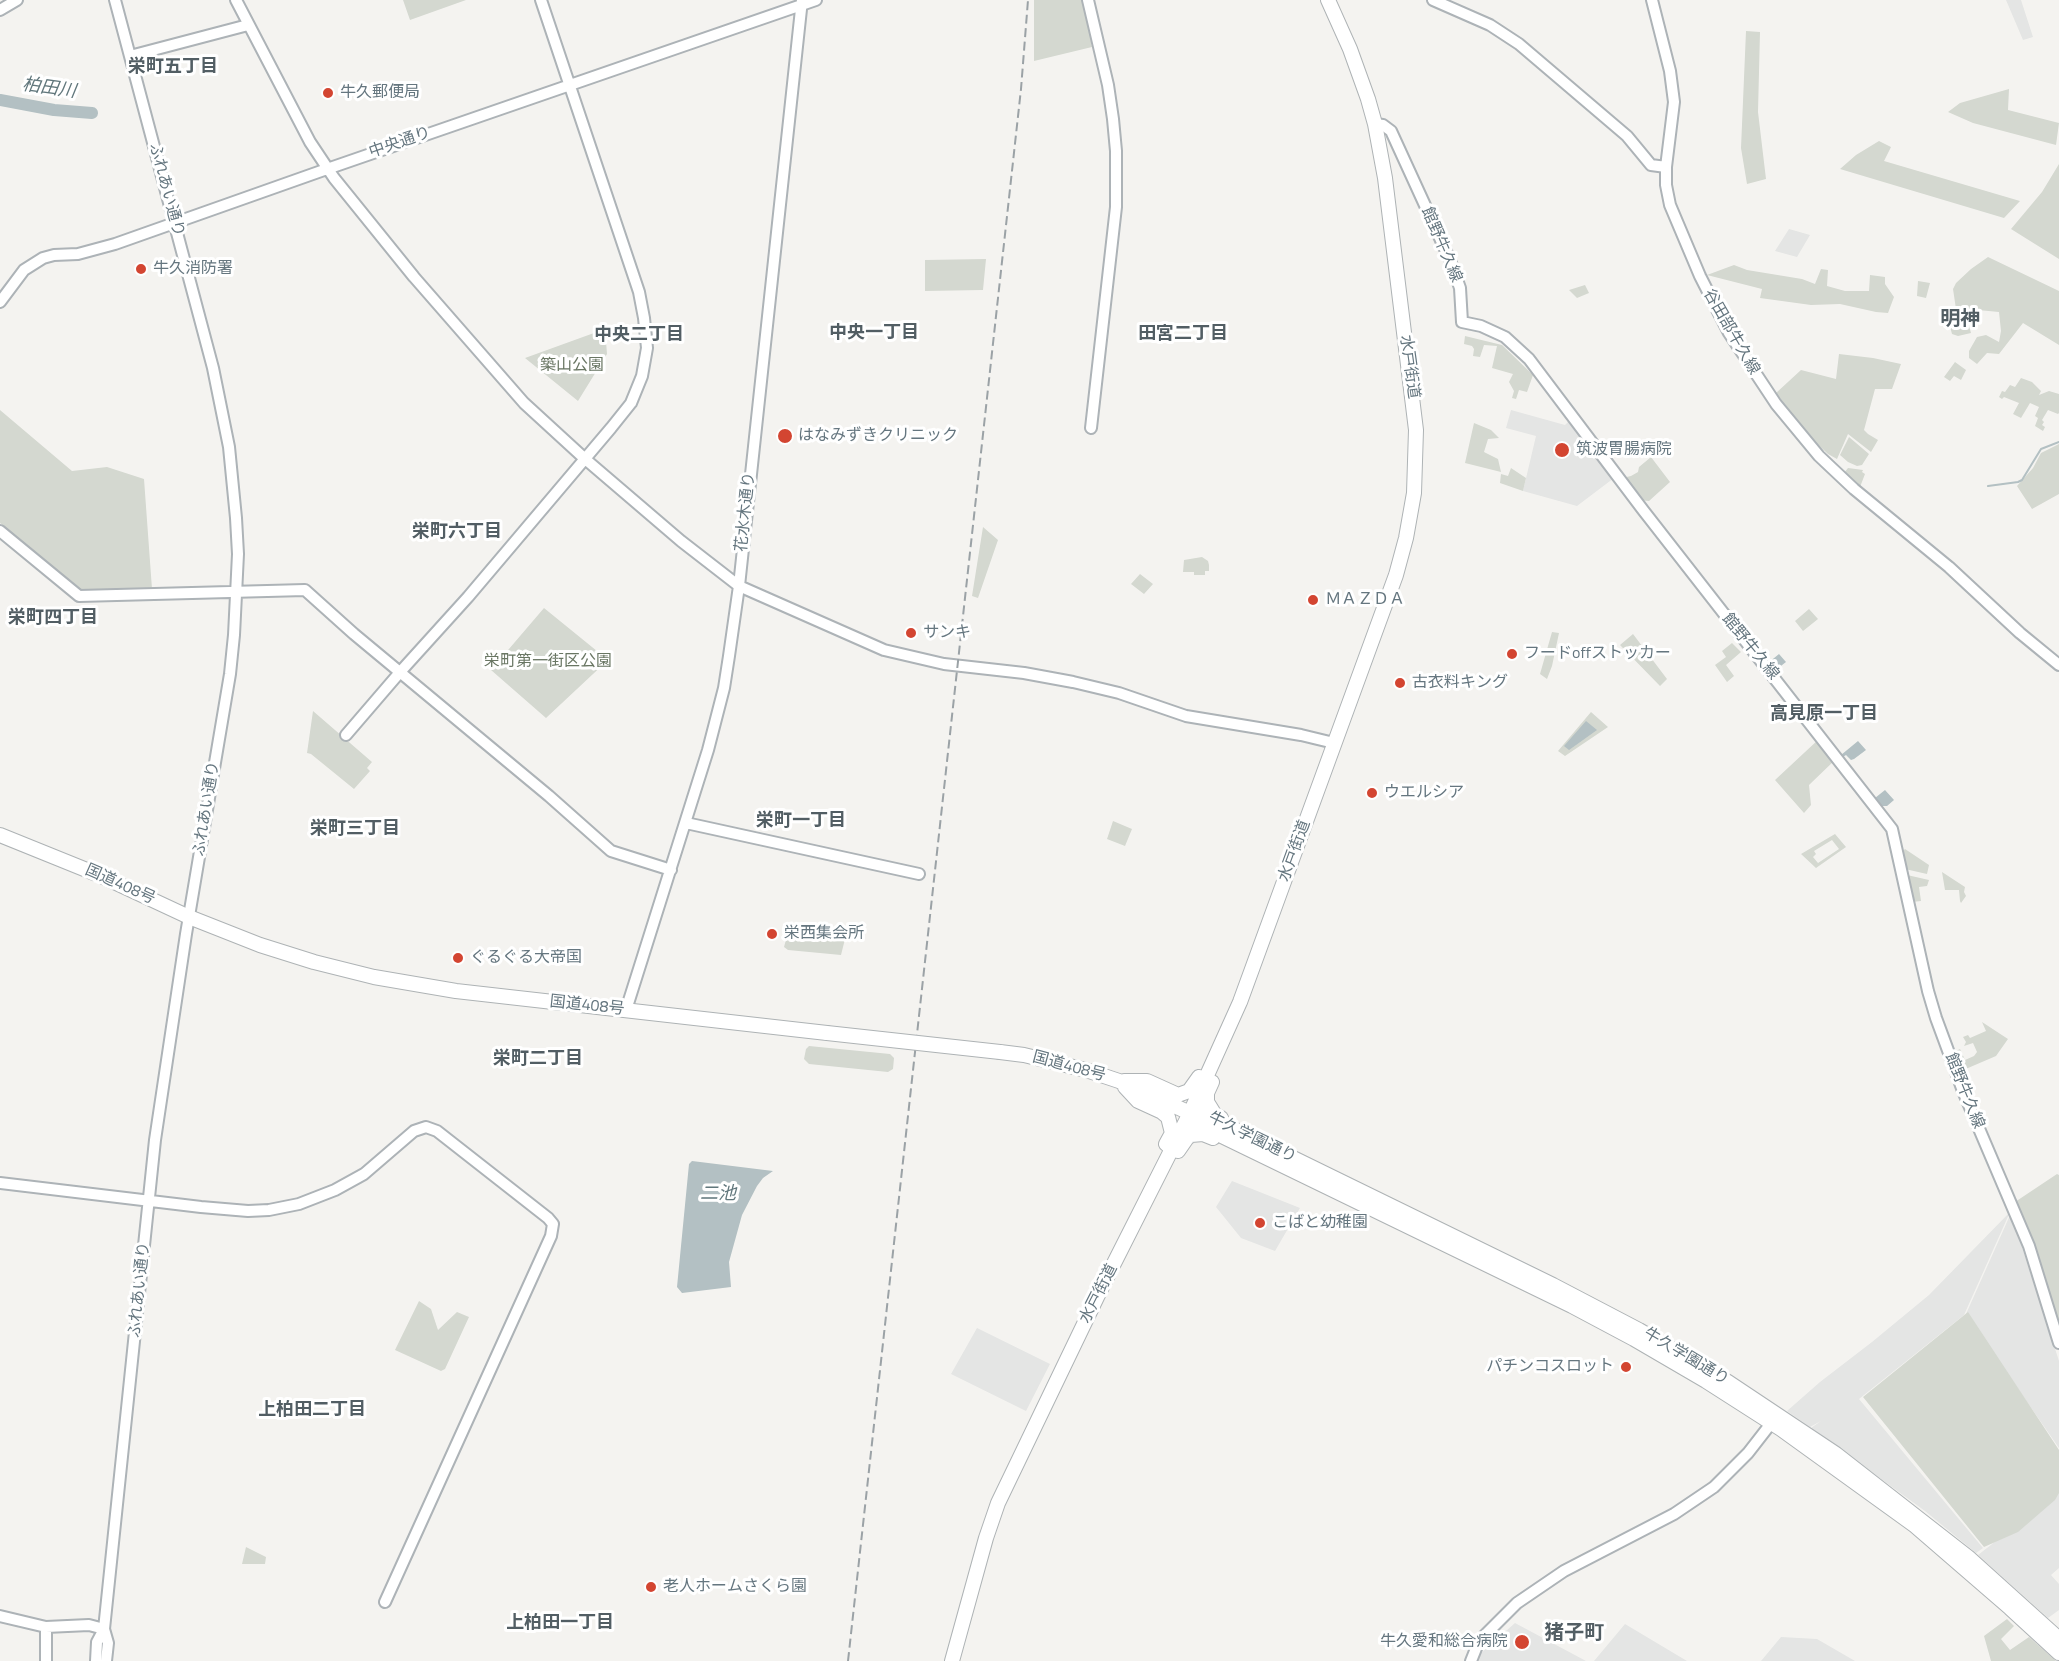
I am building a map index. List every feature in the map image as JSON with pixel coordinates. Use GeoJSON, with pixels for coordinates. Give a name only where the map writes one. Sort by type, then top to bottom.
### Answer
{"type":"FeatureCollection","features":[{"type":"Feature","properties":{"kind":"highway","name":"水戸街道"},"geometry":{"type":"LineString","coordinates":[[952,1661],[998,1503],[1087,1317],[1190,1113],[1240,1002],[1400,562],[1410,518],[1416,469],[1414,406],[1385,178],[1375,124],[1358,70],[1328,0]]}},
{"type":"Feature","properties":{"kind":"highway","name":"国道408号"},"geometry":{"type":"LineString","coordinates":[[0,836],[99,875],[189,917],[278,951],[374,977],[447,990],[1000,1052],[1068,1065],[1119,1081],[1190,1113]]}},
{"type":"Feature","properties":{"kind":"highway"},"geometry":{"type":"LineString","coordinates":[[1119,1081],[1147,1081],[1178,1095],[1192,1089],[1204,1065],[1216,1057],[1217,1070],[1206,1097],[1210,1110],[1247,1132],[1255,1146],[1238,1149],[1203,1134],[1191,1135],[1183,1143],[1160,1183],[1153,1186]]}},
{"type":"Feature","properties":{"kind":"highway"},"geometry":{"type":"LineString","coordinates":[[1119,1081],[1138,1101],[1168,1117],[1172,1133],[1164,1149],[1162,1168]]}},
{"type":"Feature","properties":{"kind":"highway","name":"牛久学園通り"},"geometry":{"type":"LineString","coordinates":[[1190,1113],[1195,1123],[1255,1146],[1572,1306],[1836,1454],[1926,1523],[1990,1576],[2059,1639]]}},
{"type":"Feature","properties":{"kind":"highway","name":"牛久学園通り"},"geometry":{"type":"LineString","coordinates":[[1775,1418],[1914,1525],[2059,1653]]}},
{"type":"Feature","properties":{"kind":"street"},"geometry":{"type":"LineString","coordinates":[[0,10],[17,0]]}},
{"type":"Feature","properties":{"kind":"street","name":"ふれあい通り"},"geometry":{"type":"LineString","coordinates":[[106,1661],[108,1643],[104,1629],[155,1140],[189,917],[230,674],[237,591],[236,518],[229,447],[213,368],[115,0]]}},
{"type":"Feature","properties":{"kind":"street"},"geometry":{"type":"LineString","coordinates":[[236,0],[301,127],[327,169],[493,370],[524,403],[584,458],[739,586],[884,650],[944,664],[1073,682],[1119,693],[1186,716],[1301,735],[1334,743]]}},
{"type":"Feature","properties":{"kind":"street"},"geometry":{"type":"LineString","coordinates":[[346,735],[400,671],[468,597],[631,403],[642,376],[647,348],[639,292],[541,0]]}},
{"type":"Feature","properties":{"kind":"street","name":"中央通り"},"geometry":{"type":"LineString","coordinates":[[0,302],[24,270],[43,258],[90,252],[816,0]]}},
{"type":"Feature","properties":{"kind":"street"},"geometry":{"type":"LineString","coordinates":[[1088,0],[1110,97],[1116,162],[1116,207],[1091,428]]}},
{"type":"Feature","properties":{"kind":"street"},"geometry":{"type":"LineString","coordinates":[[1433,0],[1490,25],[1519,44],[1627,136],[1651,165],[1666,167]]}},
{"type":"Feature","properties":{"kind":"street","name":"谷田部牛久線"},"geometry":{"type":"LineString","coordinates":[[1653,0],[1670,71],[1674,102],[1666,167],[1666,185],[1670,205],[1700,276],[1729,333],[1776,404],[1820,456],[1844,480],[1949,567],[2020,633],[2059,665]]}},
{"type":"Feature","properties":{"kind":"street","name":"花水木通り"},"geometry":{"type":"LineString","coordinates":[[626,1010],[686,823],[724,687],[739,586],[802,3]]}},
{"type":"Feature","properties":{"kind":"street"},"geometry":{"type":"LineString","coordinates":[[130,56],[248,25]]}},
{"type":"Feature","properties":{"kind":"street","name":"館野牛久線"},"geometry":{"type":"LineString","coordinates":[[1375,124],[1383,125],[1391,131],[1450,260],[1460,288],[1462,322],[1481,326],[1505,337],[1529,359],[1643,510],[1892,828],[1936,1018],[1959,1081],[2029,1245],[2059,1343]]}},
{"type":"Feature","properties":{"kind":"street"},"geometry":{"type":"LineString","coordinates":[[0,531],[79,596],[305,590],[611,851],[671,870]]}},
{"type":"Feature","properties":{"kind":"street"},"geometry":{"type":"LineString","coordinates":[[686,823],[919,874]]}},
{"type":"Feature","properties":{"kind":"street"},"geometry":{"type":"LineString","coordinates":[[0,1183],[248,1211],[269,1209],[299,1204],[351,1182],[381,1161],[414,1131],[426,1127],[437,1131],[477,1161],[553,1224],[553,1231],[540,1261],[385,1602]]}},
{"type":"Feature","properties":{"kind":"street"},"geometry":{"type":"LineString","coordinates":[[1472,1661],[1479,1641],[1517,1603],[1564,1571],[1674,1514],[1714,1487],[1748,1453],[1775,1418]]}},
{"type":"Feature","properties":{"kind":"street"},"geometry":{"type":"LineString","coordinates":[[0,1616],[46,1628],[62,1625],[104,1629]]}},
{"type":"Feature","properties":{"kind":"street"},"geometry":{"type":"LineString","coordinates":[[46,1628],[46,1661]]}},
{"type":"Feature","properties":{"kind":"street","name":"ふれあい通り"},"geometry":{"type":"LineString","coordinates":[[96,1661],[97,1642],[104,1629]]}},
{"type":"Feature","properties":{"kind":"shaded area"},"geometry":{"type":"Polygon","coordinates":[[[2006,0],[2021,0],[2033,37],[2023,40],[2006,0]]]}},
{"type":"Feature","properties":{"kind":"shaded area"},"geometry":{"type":"Polygon","coordinates":[[[1789,229],[1810,235],[1797,257],[1775,251],[1789,229]]]}},
{"type":"Feature","properties":{"kind":"shaded area","name":"筑波胃腸病院"},"geometry":{"type":"Polygon","coordinates":[[[1511,410],[1565,425],[1569,421],[1614,478],[1577,506],[1523,491],[1536,436],[1506,428],[1511,410]]]}},
{"type":"Feature","properties":{"kind":"shaded area","name":"こばと幼稚園"},"geometry":{"type":"Polygon","coordinates":[[[1232,1181],[1300,1208],[1275,1251],[1241,1238],[1216,1207],[1232,1181]]]}},
{"type":"Feature","properties":{"kind":"shaded area"},"geometry":{"type":"Polygon","coordinates":[[[2010,1212],[1964,1315],[1859,1399],[1983,1548],[1976,1553],[1925,1511],[1811,1428],[1821,1421],[1810,1427],[1787,1411],[1929,1295],[2010,1212]]]}},
{"type":"Feature","properties":{"kind":"shaded area"},"geometry":{"type":"Polygon","coordinates":[[[2011,1213],[2059,1361],[2059,1448],[1966,1314],[2011,1213]]]}},
{"type":"Feature","properties":{"kind":"shaded area"},"geometry":{"type":"Polygon","coordinates":[[[977,1328],[1050,1364],[1026,1411],[951,1374],[977,1328]]]}},
{"type":"Feature","properties":{"kind":"shaded area"},"geometry":{"type":"Polygon","coordinates":[[[2059,1492],[2059,1568],[2051,1575],[2059,1584],[2059,1610],[2048,1618],[1978,1555],[2059,1492]]]}},
{"type":"Feature","properties":{"kind":"shaded area","name":"牛久愛和総合病院"},"geometry":{"type":"Polygon","coordinates":[[[1515,1623],[1586,1661],[1472,1661],[1515,1623]]]}},
{"type":"Feature","properties":{"kind":"shaded area"},"geometry":{"type":"Polygon","coordinates":[[[1625,1624],[1687,1661],[1594,1661],[1625,1624]]]}},
{"type":"Feature","properties":{"kind":"shaded area"},"geometry":{"type":"Polygon","coordinates":[[[1781,1637],[1817,1639],[1855,1661],[1761,1661],[1781,1637]]]}},
{"type":"Feature","properties":{"kind":"green space"},"geometry":{"type":"Polygon","coordinates":[[[403,0],[466,0],[410,20],[403,0]]]}},
{"type":"Feature","properties":{"kind":"green space"},"geometry":{"type":"Polygon","coordinates":[[[1034,0],[1084,0],[1092,47],[1034,61],[1034,0]]]}},
{"type":"Feature","properties":{"kind":"green space"},"geometry":{"type":"Polygon","coordinates":[[[1746,31],[1760,32],[1758,112],[1766,179],[1747,184],[1741,148],[1746,31]]]}},
{"type":"Feature","properties":{"kind":"green space"},"geometry":{"type":"Polygon","coordinates":[[[2009,89],[2008,110],[2059,123],[2056,145],[1973,123],[1948,112],[1960,103],[2009,89]]]}},
{"type":"Feature","properties":{"kind":"green space"},"geometry":{"type":"Polygon","coordinates":[[[1879,141],[1891,147],[1884,161],[2020,201],[2004,218],[1840,169],[1856,155],[1879,141]]]}},
{"type":"Feature","properties":{"kind":"green space"},"geometry":{"type":"Polygon","coordinates":[[[2059,164],[2059,259],[2011,229],[2042,192],[2059,164]]]}},
{"type":"Feature","properties":{"kind":"green space"},"geometry":{"type":"Polygon","coordinates":[[[1988,257],[2059,291],[2059,345],[2023,323],[1999,354],[1987,353],[1977,364],[1969,358],[1969,351],[1977,337],[1986,335],[1999,342],[2001,331],[1999,312],[1978,310],[1968,322],[1971,333],[1958,336],[1952,334],[1947,315],[1956,309],[1953,289],[1956,283],[1988,257]]]}},
{"type":"Feature","properties":{"kind":"green space"},"geometry":{"type":"Polygon","coordinates":[[[986,259],[983,290],[925,291],[925,260],[986,259]]]}},
{"type":"Feature","properties":{"kind":"green space"},"geometry":{"type":"Polygon","coordinates":[[[1734,265],[1747,270],[1802,279],[1815,284],[1821,269],[1828,270],[1827,286],[1845,291],[1869,291],[1870,275],[1885,277],[1885,284],[1894,297],[1888,313],[1840,304],[1811,305],[1760,298],[1762,289],[1707,275],[1734,265]]]}},
{"type":"Feature","properties":{"kind":"green space"},"geometry":{"type":"Polygon","coordinates":[[[1918,281],[1930,283],[1926,298],[1917,296],[1918,281]]]}},
{"type":"Feature","properties":{"kind":"green space"},"geometry":{"type":"Polygon","coordinates":[[[1585,285],[1589,293],[1577,298],[1569,290],[1585,285]]]}},
{"type":"Feature","properties":{"kind":"green space","name":"築山公園"},"geometry":{"type":"Polygon","coordinates":[[[605,329],[607,354],[578,401],[525,358],[605,329]]]}},
{"type":"Feature","properties":{"kind":"green space"},"geometry":{"type":"Polygon","coordinates":[[[1465,336],[1502,345],[1533,375],[1527,392],[1519,390],[1516,399],[1512,398],[1514,391],[1509,382],[1513,374],[1492,368],[1497,346],[1484,345],[1480,357],[1473,356],[1472,346],[1464,344],[1465,336]]]}},
{"type":"Feature","properties":{"kind":"green space"},"geometry":{"type":"Polygon","coordinates":[[[1839,354],[1901,364],[1892,389],[1875,389],[1864,430],[1878,440],[1871,452],[1848,434],[1837,459],[1811,438],[1776,393],[1801,370],[1836,379],[1839,354]]]}},
{"type":"Feature","properties":{"kind":"green space"},"geometry":{"type":"Polygon","coordinates":[[[1955,362],[1966,370],[1961,380],[1954,376],[1950,381],[1944,377],[1955,362]]]}},
{"type":"Feature","properties":{"kind":"green space"},"geometry":{"type":"Polygon","coordinates":[[[2021,378],[2032,382],[2041,391],[2039,395],[2049,391],[2059,394],[2059,413],[2048,410],[2042,420],[2044,422],[2042,425],[2045,427],[2043,431],[2035,426],[2038,418],[2035,416],[2039,407],[2030,403],[2021,418],[2013,414],[2019,403],[1999,397],[2002,391],[2005,392],[2010,385],[2015,387],[2021,378]]]}},
{"type":"Feature","properties":{"kind":"green space"},"geometry":{"type":"Polygon","coordinates":[[[0,410],[72,471],[107,467],[144,479],[152,589],[81,590],[58,571],[53,570],[46,561],[0,523],[0,410]]]}},
{"type":"Feature","properties":{"kind":"green space"},"geometry":{"type":"Polygon","coordinates":[[[1474,423],[1491,430],[1499,438],[1488,439],[1484,452],[1498,459],[1501,472],[1465,463],[1474,423]]]}},
{"type":"Feature","properties":{"kind":"green space"},"geometry":{"type":"Polygon","coordinates":[[[1849,437],[1869,454],[1862,465],[1857,466],[1848,462],[1840,455],[1849,437]]]}},
{"type":"Feature","properties":{"kind":"green space"},"geometry":{"type":"Polygon","coordinates":[[[2059,444],[2059,494],[2032,509],[2017,486],[2033,468],[2041,453],[2059,444]]]}},
{"type":"Feature","properties":{"kind":"green space"},"geometry":{"type":"Polygon","coordinates":[[[1651,457],[1670,482],[1649,501],[1638,500],[1622,478],[1638,472],[1639,467],[1651,457]]]}},
{"type":"Feature","properties":{"kind":"green space"},"geometry":{"type":"Polygon","coordinates":[[[1511,468],[1526,478],[1523,491],[1500,483],[1501,474],[1508,476],[1511,468]]]}},
{"type":"Feature","properties":{"kind":"green space"},"geometry":{"type":"Polygon","coordinates":[[[1848,468],[1863,470],[1865,474],[1860,487],[1844,473],[1848,468]]]}},
{"type":"Feature","properties":{"kind":"green space"},"geometry":{"type":"Polygon","coordinates":[[[983,527],[998,540],[978,598],[972,596],[983,527]]]}},
{"type":"Feature","properties":{"kind":"green space"},"geometry":{"type":"Polygon","coordinates":[[[1202,557],[1208,561],[1209,565],[1209,571],[1205,571],[1205,575],[1183,572],[1184,560],[1202,557]]]}},
{"type":"Feature","properties":{"kind":"green space"},"geometry":{"type":"Polygon","coordinates":[[[1140,574],[1153,584],[1144,594],[1131,584],[1140,574]]]}},
{"type":"Feature","properties":{"kind":"green space","name":"栄町第一街区公園"},"geometry":{"type":"Polygon","coordinates":[[[544,608],[608,660],[546,718],[491,670],[544,608]]]}},
{"type":"Feature","properties":{"kind":"green space"},"geometry":{"type":"Polygon","coordinates":[[[1809,609],[1818,619],[1803,631],[1795,621],[1809,609]]]}},
{"type":"Feature","properties":{"kind":"green space"},"geometry":{"type":"Polygon","coordinates":[[[1552,632],[1559,633],[1547,679],[1540,674],[1552,632]]]}},
{"type":"Feature","properties":{"kind":"green space"},"geometry":{"type":"Polygon","coordinates":[[[1633,634],[1667,679],[1660,686],[1620,645],[1633,634]]]}},
{"type":"Feature","properties":{"kind":"green space"},"geometry":{"type":"Polygon","coordinates":[[[1732,643],[1741,652],[1726,665],[1734,676],[1727,682],[1715,665],[1726,657],[1722,651],[1732,643]]]}},
{"type":"Feature","properties":{"kind":"green space"},"geometry":{"type":"Polygon","coordinates":[[[313,711],[372,762],[367,768],[370,771],[354,789],[307,753],[313,711]]]}},
{"type":"Feature","properties":{"kind":"green space"},"geometry":{"type":"Polygon","coordinates":[[[1591,712],[1608,727],[1565,756],[1558,751],[1591,712]]]}},
{"type":"Feature","properties":{"kind":"green space"},"geometry":{"type":"Polygon","coordinates":[[[1819,739],[1835,760],[1809,785],[1811,805],[1804,813],[1775,780],[1819,739]]]}},
{"type":"Feature","properties":{"kind":"green space"},"geometry":{"type":"Polygon","coordinates":[[[1113,821],[1132,829],[1125,846],[1107,839],[1113,821]]]}},
{"type":"Feature","properties":{"kind":"green space"},"geometry":{"type":"Polygon","coordinates":[[[1835,834],[1846,847],[1816,868],[1801,854],[1835,834]],[[1832,840],[1814,851],[1816,854],[1813,857],[1818,863],[1839,849],[1832,840]]]}},
{"type":"Feature","properties":{"kind":"green space"},"geometry":{"type":"Polygon","coordinates":[[[1905,849],[1929,865],[1927,874],[1905,869],[1902,852],[1905,849]]]}},
{"type":"Feature","properties":{"kind":"green space"},"geometry":{"type":"Polygon","coordinates":[[[1942,872],[1965,887],[1966,896],[1961,903],[1959,890],[1945,890],[1942,872]]]}},
{"type":"Feature","properties":{"kind":"green space"},"geometry":{"type":"Polygon","coordinates":[[[1907,875],[1929,880],[1927,886],[1919,887],[1921,901],[1912,902],[1907,875]]]}},
{"type":"Feature","properties":{"kind":"green space"},"geometry":{"type":"Polygon","coordinates":[[[793,923],[841,933],[845,939],[841,955],[788,950],[784,947],[790,925],[793,923]]]}},
{"type":"Feature","properties":{"kind":"green space"},"geometry":{"type":"Polygon","coordinates":[[[1982,1022],[2008,1039],[1996,1056],[1961,1071],[1952,1053],[1960,1049],[1965,1060],[1974,1056],[1977,1052],[1973,1043],[1964,1046],[1966,1042],[1963,1037],[1968,1035],[1970,1038],[1986,1031],[1982,1022]]]}},
{"type":"Feature","properties":{"kind":"green space"},"geometry":{"type":"Polygon","coordinates":[[[809,1046],[890,1054],[894,1058],[893,1069],[888,1072],[809,1064],[804,1059],[809,1046]]]}},
{"type":"Feature","properties":{"kind":"green space"},"geometry":{"type":"Polygon","coordinates":[[[2057,1174],[2059,1175],[2059,1323],[2034,1247],[2015,1202],[2057,1174]]]}},
{"type":"Feature","properties":{"kind":"green space"},"geometry":{"type":"Polygon","coordinates":[[[419,1301],[431,1309],[438,1330],[457,1312],[469,1317],[445,1369],[441,1371],[395,1350],[419,1301]]]}},
{"type":"Feature","properties":{"kind":"green space"},"geometry":{"type":"Polygon","coordinates":[[[1968,1312],[2059,1450],[2059,1493],[2055,1500],[2018,1532],[1984,1547],[1863,1397],[1968,1312]]]}},
{"type":"Feature","properties":{"kind":"green space"},"geometry":{"type":"Polygon","coordinates":[[[246,1547],[266,1557],[265,1564],[242,1564],[246,1547]]]}},
{"type":"Feature","properties":{"kind":"green space"},"geometry":{"type":"Polygon","coordinates":[[[2007,1619],[2014,1626],[2001,1639],[2010,1650],[2029,1637],[2056,1661],[1991,1661],[1984,1636],[2007,1619]]]}},
{"type":"Feature","properties":{"kind":"water"},"geometry":{"type":"Polygon","coordinates":[[[1779,654],[1786,662],[1777,669],[1772,668],[1768,663],[1779,654]]]}},
{"type":"Feature","properties":{"kind":"water"},"geometry":{"type":"Polygon","coordinates":[[[1586,721],[1597,730],[1569,750],[1564,746],[1586,721]]]}},
{"type":"Feature","properties":{"kind":"water"},"geometry":{"type":"Polygon","coordinates":[[[1858,741],[1866,750],[1851,760],[1846,755],[1843,757],[1841,755],[1858,741]]]}},
{"type":"Feature","properties":{"kind":"water"},"geometry":{"type":"Polygon","coordinates":[[[1885,790],[1894,800],[1887,806],[1882,806],[1875,798],[1885,790]]]}},
{"type":"Feature","properties":{"kind":"water","name":"二池"},"geometry":{"type":"Polygon","coordinates":[[[692,1161],[773,1171],[757,1186],[742,1215],[729,1262],[731,1287],[682,1293],[677,1287],[689,1164],[692,1161]]]}},
{"type":"Feature","properties":{"kind":"waterway","name":"柏田川"},"geometry":{"type":"LineString","coordinates":[[0,100],[54,110],[92,113]]}},
{"type":"Feature","properties":{"kind":"waterway"},"geometry":{"type":"LineString","coordinates":[[1988,486],[2022,480],[2041,449],[2059,442]]}},
{"type":"Feature","properties":{"kind":"railway"},"geometry":{"type":"LineString","coordinates":[[848,1661],[1021,89],[1028,0]]}},
{"type":"Feature","properties":{"kind":"place","name":"牛久郵便局"},"geometry":{"type":"Point","coordinates":[328,93]}},
{"type":"Feature","properties":{"kind":"place","name":"牛久消防署"},"geometry":{"type":"Point","coordinates":[141,269]}},
{"type":"Feature","properties":{"kind":"place","name":"はなみずきクリニック"},"geometry":{"type":"Point","coordinates":[785,436]}},
{"type":"Feature","properties":{"kind":"place","name":"筑波胃腸病院"},"geometry":{"type":"Point","coordinates":[1562,450]}},
{"type":"Feature","properties":{"kind":"place","name":"ＭＡＺＤＡ"},"geometry":{"type":"Point","coordinates":[1313,600]}},
{"type":"Feature","properties":{"kind":"place","name":"サンキ"},"geometry":{"type":"Point","coordinates":[911,633]}},
{"type":"Feature","properties":{"kind":"place","name":"フードoffストッカー"},"geometry":{"type":"Point","coordinates":[1512,654]}},
{"type":"Feature","properties":{"kind":"place","name":"古衣料キング"},"geometry":{"type":"Point","coordinates":[1400,683]}},
{"type":"Feature","properties":{"kind":"place","name":"ウエルシア"},"geometry":{"type":"Point","coordinates":[1372,793]}},
{"type":"Feature","properties":{"kind":"place","name":"栄西集会所"},"geometry":{"type":"Point","coordinates":[772,934]}},
{"type":"Feature","properties":{"kind":"place","name":"ぐるぐる大帝国"},"geometry":{"type":"Point","coordinates":[458,958]}},
{"type":"Feature","properties":{"kind":"place","name":"こばと幼稚園"},"geometry":{"type":"Point","coordinates":[1260,1223]}},
{"type":"Feature","properties":{"kind":"place","name":"パチンコスロット"},"geometry":{"type":"Point","coordinates":[1626,1367]}},
{"type":"Feature","properties":{"kind":"place","name":"老人ホームさくら園"},"geometry":{"type":"Point","coordinates":[651,1587]}},
{"type":"Feature","properties":{"kind":"place","name":"牛久愛和総合病院"},"geometry":{"type":"Point","coordinates":[1522,1642]}},
{"type":"Feature","properties":{"kind":"district","name":"栄町五丁目"},"geometry":{"type":"Point","coordinates":[173,68]}},
{"type":"Feature","properties":{"kind":"district","name":"明神"},"geometry":{"type":"Point","coordinates":[1960,320]}},
{"type":"Feature","properties":{"kind":"district","name":"中央一丁目"},"geometry":{"type":"Point","coordinates":[874,334]}},
{"type":"Feature","properties":{"kind":"district","name":"田宮二丁目"},"geometry":{"type":"Point","coordinates":[1183,335]}},
{"type":"Feature","properties":{"kind":"district","name":"中央二丁目"},"geometry":{"type":"Point","coordinates":[639,336]}},
{"type":"Feature","properties":{"kind":"district","name":"栄町六丁目"},"geometry":{"type":"Point","coordinates":[457,533]}},
{"type":"Feature","properties":{"kind":"district","name":"栄町四丁目"},"geometry":{"type":"Point","coordinates":[53,619]}},
{"type":"Feature","properties":{"kind":"district","name":"高見原一丁目"},"geometry":{"type":"Point","coordinates":[1824,715]}},
{"type":"Feature","properties":{"kind":"district","name":"栄町一丁目"},"geometry":{"type":"Point","coordinates":[801,822]}},
{"type":"Feature","properties":{"kind":"district","name":"栄町三丁目"},"geometry":{"type":"Point","coordinates":[355,830]}},
{"type":"Feature","properties":{"kind":"district","name":"栄町二丁目"},"geometry":{"type":"Point","coordinates":[538,1060]}},
{"type":"Feature","properties":{"kind":"district","name":"上柏田二丁目"},"geometry":{"type":"Point","coordinates":[312,1411]}},
{"type":"Feature","properties":{"kind":"district","name":"上柏田一丁目"},"geometry":{"type":"Point","coordinates":[560,1624]}},
{"type":"Feature","properties":{"kind":"district","name":"猪子町"},"geometry":{"type":"Point","coordinates":[1574,1634]}}]}
